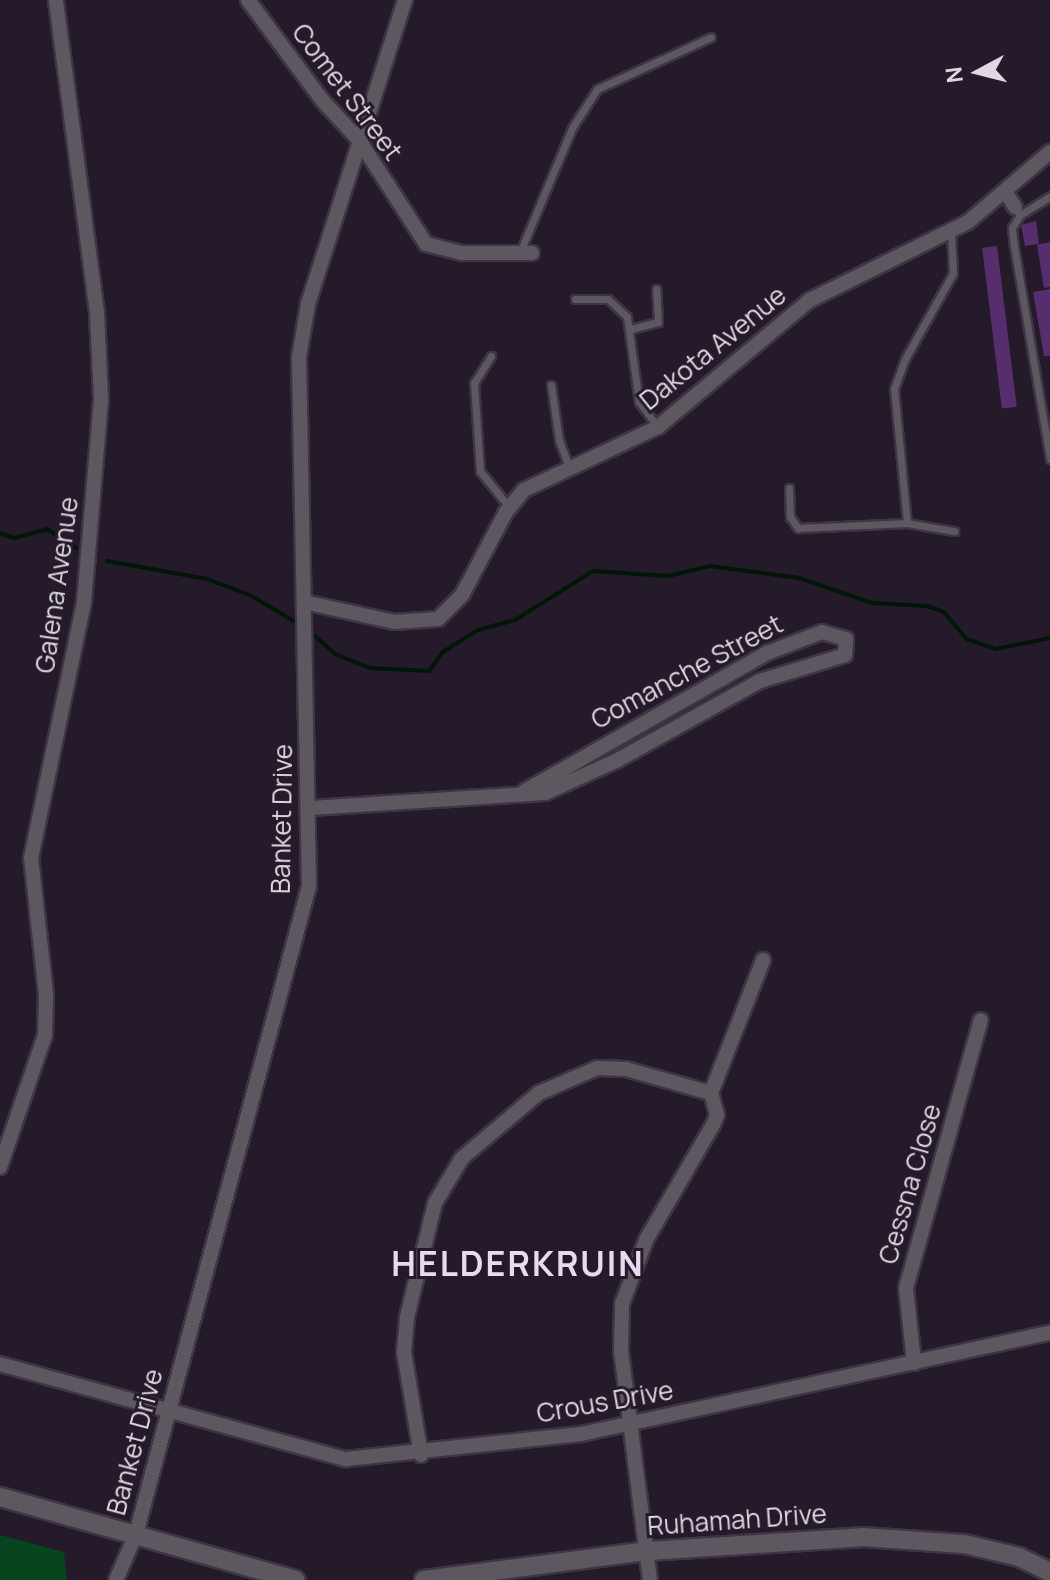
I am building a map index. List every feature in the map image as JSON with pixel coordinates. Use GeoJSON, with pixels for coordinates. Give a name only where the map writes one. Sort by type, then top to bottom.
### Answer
{"type":"FeatureCollection","features":[{"type":"Feature","properties":{"kind":"street","name":"Galena Avenue"},"geometry":{"type":"LineString","coordinates":[[0,1167],[45,1035],[46,995],[31,858],[84,602],[101,398],[97,313],[56,0]]}},
{"type":"Feature","properties":{"kind":"street","name":"Comet Street"},"geometry":{"type":"LineString","coordinates":[[248,0],[322,100],[359,140],[426,244],[454,252],[526,252]]}},
{"type":"Feature","properties":{"kind":"street","name":"Banket Drive"},"geometry":{"type":"LineString","coordinates":[[116,1580],[136,1534],[304,909],[311,808],[299,357],[308,304],[405,0]]}},
{"type":"Feature","properties":{"kind":"street","name":"Dakota Avenue"},"geometry":{"type":"LineString","coordinates":[[304,602],[394,622],[438,619],[462,595],[509,507],[533,483],[658,427],[830,286],[951,232],[1046,155]]}},
{"type":"Feature","properties":{"kind":"street"},"geometry":{"type":"LineString","coordinates":[[1046,155],[1050,174]]}},
{"type":"Feature","properties":{"kind":"street"},"geometry":{"type":"LineString","coordinates":[[1005,191],[1018,211]]}},
{"type":"Feature","properties":{"kind":"street","name":"Comanche Street"},"geometry":{"type":"LineString","coordinates":[[311,808],[525,791],[545,793],[760,681],[845,655],[848,642],[837,633],[822,632],[767,653],[525,791]]}},
{"type":"Feature","properties":{"kind":"street"},"geometry":{"type":"LineString","coordinates":[[650,1580],[621,1352],[622,1304],[646,1240],[713,1125],[717,1115],[711,1093],[763,960]]}},
{"type":"Feature","properties":{"kind":"street","name":"Cessna Close"},"geometry":{"type":"LineString","coordinates":[[914,1363],[905,1297],[981,1020]]}},
{"type":"Feature","properties":{"kind":"street"},"geometry":{"type":"LineString","coordinates":[[421,1455],[404,1352],[407,1317],[435,1203],[462,1158],[539,1093],[597,1068],[626,1069],[711,1093]]}},
{"type":"Feature","properties":{"kind":"street","name":"Crous Drive"},"geometry":{"type":"LineString","coordinates":[[167,1411],[346,1459],[421,1455],[629,1424],[1050,1333]]}},
{"type":"Feature","properties":{"kind":"street"},"geometry":{"type":"LineString","coordinates":[[0,1364],[167,1411]]}},
{"type":"Feature","properties":{"kind":"street"},"geometry":{"type":"LineString","coordinates":[[0,1497],[296,1580]]}},
{"type":"Feature","properties":{"kind":"street","name":"Ruhamah Drive"},"geometry":{"type":"LineString","coordinates":[[424,1580],[648,1551],[862,1537],[935,1541],[1001,1552],[1050,1572]]}},
{"type":"Feature","properties":{"kind":"lane"},"geometry":{"type":"LineString","coordinates":[[526,252],[572,128],[597,89],[711,37]]}},
{"type":"Feature","properties":{"kind":"lane"},"geometry":{"type":"LineString","coordinates":[[1050,196],[1018,211],[1012,228],[1050,459]]}},
{"type":"Feature","properties":{"kind":"lane"},"geometry":{"type":"LineString","coordinates":[[907,523],[894,389],[905,359],[953,273],[951,232]]}},
{"type":"Feature","properties":{"kind":"lane"},"geometry":{"type":"LineString","coordinates":[[630,329],[658,322],[656,289]]}},
{"type":"Feature","properties":{"kind":"lane"},"geometry":{"type":"LineString","coordinates":[[575,299],[608,299],[627,317],[639,402],[658,427]]}},
{"type":"Feature","properties":{"kind":"lane"},"geometry":{"type":"LineString","coordinates":[[491,356],[474,383],[480,471],[509,507]]}},
{"type":"Feature","properties":{"kind":"lane"},"geometry":{"type":"LineString","coordinates":[[551,385],[559,440],[569,467]]}},
{"type":"Feature","properties":{"kind":"lane"},"geometry":{"type":"LineString","coordinates":[[789,488],[790,517],[798,528],[907,523],[954,531]]}},
{"type":"Feature","properties":{"kind":"green space"},"geometry":{"type":"Polygon","coordinates":[[[0,1535],[64,1552],[67,1580],[0,1580],[0,1535]]]}},
{"type":"Feature","properties":{"kind":"building"},"geometry":{"type":"Polygon","coordinates":[[[1036,221],[1039,244],[1025,246],[1021,225],[1036,221]]]}},
{"type":"Feature","properties":{"kind":"building"},"geometry":{"type":"Polygon","coordinates":[[[1050,242],[1050,287],[1044,288],[1037,245],[1050,242]]]}},
{"type":"Feature","properties":{"kind":"building"},"geometry":{"type":"Polygon","coordinates":[[[997,246],[1017,407],[1002,409],[982,248],[997,246]]]}},
{"type":"Feature","properties":{"kind":"building"},"geometry":{"type":"Polygon","coordinates":[[[1050,289],[1050,356],[1044,356],[1033,292],[1050,289]]]}},
{"type":"Feature","properties":{"kind":"waterway"},"geometry":{"type":"LineString","coordinates":[[0,533],[14,538],[47,529],[76,548]]}},
{"type":"Feature","properties":{"kind":"waterway"},"geometry":{"type":"LineString","coordinates":[[107,561],[207,579],[250,595],[294,621]]}},
{"type":"Feature","properties":{"kind":"waterway"},"geometry":{"type":"LineString","coordinates":[[315,636],[335,654],[369,668],[429,671],[443,652],[478,630],[515,620],[593,571],[668,576],[710,566],[799,578],[872,603],[927,606],[944,612],[967,639],[996,649],[1050,638]]}},
{"type":"Feature","properties":{"kind":"district","name":"HELDERKRUIN"},"geometry":{"type":"Point","coordinates":[518,1264]}}]}
